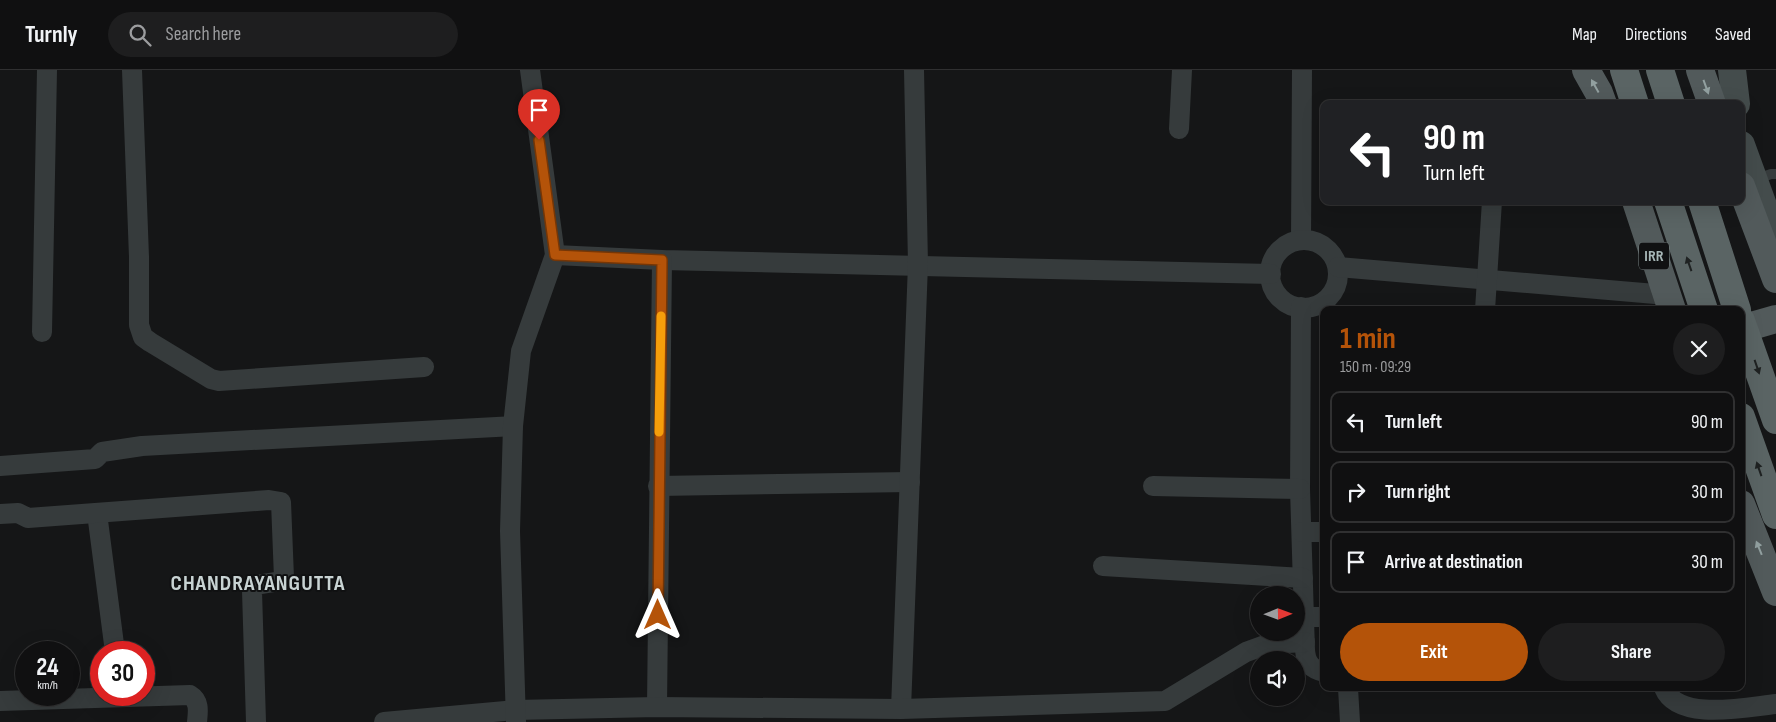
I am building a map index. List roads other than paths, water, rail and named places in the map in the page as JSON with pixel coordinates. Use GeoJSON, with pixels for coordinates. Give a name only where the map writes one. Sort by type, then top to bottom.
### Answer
{"type":"FeatureCollection","features":[{"type":"Feature","properties":{"kind":"highway"},"geometry":{"type":"LineString","coordinates":[[1624,70],[1634,100]]}},
{"type":"Feature","properties":{"kind":"highway"},"geometry":{"type":"LineString","coordinates":[[1660,70],[1670,100]]}},
{"type":"Feature","properties":{"kind":"highway","name":"IRR"},"geometry":{"type":"LineString","coordinates":[[1669,205],[1703,306]]}},
{"type":"Feature","properties":{"kind":"highway"},"geometry":{"type":"LineString","coordinates":[[1703,205],[1737,306]]}},
{"type":"Feature","properties":{"kind":"highway"},"geometry":{"type":"LineString","coordinates":[[1745,332],[1776,420]]}},
{"type":"Feature","properties":{"kind":"highway"},"geometry":{"type":"LineString","coordinates":[[1745,428],[1776,515]]}},
{"type":"Feature","properties":{"kind":"main road"},"geometry":{"type":"LineString","coordinates":[[1586,70],[1602,100]]}},
{"type":"Feature","properties":{"kind":"main road"},"geometry":{"type":"LineString","coordinates":[[1700,70],[1711,100]]}},
{"type":"Feature","properties":{"kind":"main road"},"geometry":{"type":"LineString","coordinates":[[1732,70],[1736,100]]}},
{"type":"Feature","properties":{"kind":"main road"},"geometry":{"type":"LineString","coordinates":[[1745,157],[1776,241]]}},
{"type":"Feature","properties":{"kind":"main road"},"geometry":{"type":"LineString","coordinates":[[1753,181],[1775,273]]}},
{"type":"Feature","properties":{"kind":"main road","name":"IRR"},"geometry":{"type":"LineString","coordinates":[[1637,205],[1670,302]]}},
{"type":"Feature","properties":{"kind":"main road"},"geometry":{"type":"LineString","coordinates":[[1745,328],[1776,319]]}},
{"type":"Feature","properties":{"kind":"main road"},"geometry":{"type":"LineString","coordinates":[[1745,516],[1776,592]]}},
{"type":"Feature","properties":{"kind":"street"},"geometry":{"type":"LineString","coordinates":[[42,332],[47,70]]}},
{"type":"Feature","properties":{"kind":"street"},"geometry":{"type":"LineString","coordinates":[[132,70],[139,257],[139,325],[143,337],[201,373],[218,380],[424,367]]}},
{"type":"Feature","properties":{"kind":"street"},"geometry":{"type":"LineString","coordinates":[[516,716],[510,531],[513,426],[521,351],[555,255],[530,70]]}},
{"type":"Feature","properties":{"kind":"street"},"geometry":{"type":"LineString","coordinates":[[901,708],[918,264],[914,70]]}},
{"type":"Feature","properties":{"kind":"street"},"geometry":{"type":"LineString","coordinates":[[1179,129],[1182,70]]}},
{"type":"Feature","properties":{"kind":"street"},"geometry":{"type":"LineString","coordinates":[[1301,240],[1302,70]]}},
{"type":"Feature","properties":{"kind":"street"},"geometry":{"type":"LineString","coordinates":[[1486,306],[1492,205]]}},
{"type":"Feature","properties":{"kind":"street"},"geometry":{"type":"LineString","coordinates":[[1301,240],[1311,240],[1328,249],[1338,267],[1335,288],[1330,296],[1316,305],[1301,308],[1283,300],[1276,292],[1271,274],[1276,254],[1291,242],[1301,240]]}},
{"type":"Feature","properties":{"kind":"street"},"geometry":{"type":"LineString","coordinates":[[555,255],[662,260],[918,264],[1271,274]]}},
{"type":"Feature","properties":{"kind":"street"},"geometry":{"type":"LineString","coordinates":[[657,707],[662,260]]}},
{"type":"Feature","properties":{"kind":"street"},"geometry":{"type":"LineString","coordinates":[[1338,267],[1487,280],[1670,302]]}},
{"type":"Feature","properties":{"kind":"street"},"geometry":{"type":"LineString","coordinates":[[1301,308],[1300,488],[1303,578],[1314,617],[1305,642],[1306,661],[1310,666],[1320,670]]}},
{"type":"Feature","properties":{"kind":"street"},"geometry":{"type":"LineString","coordinates":[[0,466],[95,459],[102,452],[142,446],[513,426]]}},
{"type":"Feature","properties":{"kind":"street"},"geometry":{"type":"LineString","coordinates":[[658,486],[910,482]]}},
{"type":"Feature","properties":{"kind":"street"},"geometry":{"type":"LineString","coordinates":[[1153,486],[1300,488]]}},
{"type":"Feature","properties":{"kind":"street"},"geometry":{"type":"LineString","coordinates":[[0,514],[18,513],[28,518],[269,500],[281,502],[284,578],[281,581],[256,585],[252,591],[256,722]]}},
{"type":"Feature","properties":{"kind":"street"},"geometry":{"type":"LineString","coordinates":[[97,513],[114,641]]}},
{"type":"Feature","properties":{"kind":"street"},"geometry":{"type":"LineString","coordinates":[[1302,532],[1320,532]]}},
{"type":"Feature","properties":{"kind":"street"},"geometry":{"type":"LineString","coordinates":[[1103,566],[1303,578]]}},
{"type":"Feature","properties":{"kind":"street"},"geometry":{"type":"LineString","coordinates":[[384,722],[657,707],[901,708],[1165,702],[1246,652],[1268,644],[1305,642]]}},
{"type":"Feature","properties":{"kind":"street"},"geometry":{"type":"LineString","coordinates":[[1348,691],[1350,722]]}},
{"type":"Feature","properties":{"kind":"street"},"geometry":{"type":"LineString","coordinates":[[1665,691],[1667,696],[1683,706],[1704,710],[1776,704]]}},
{"type":"Feature","properties":{"kind":"street"},"geometry":{"type":"LineString","coordinates":[[155,696],[190,695],[195,698],[198,703],[197,722]]}},
{"type":"Feature","properties":{"kind":"street"},"geometry":{"type":"LineString","coordinates":[[0,701],[90,697]]}},
{"type":"Feature","properties":{"kind":"district","name":"CHANDRAYANGUTTA"},"geometry":{"type":"Point","coordinates":[258,583]}}]}
